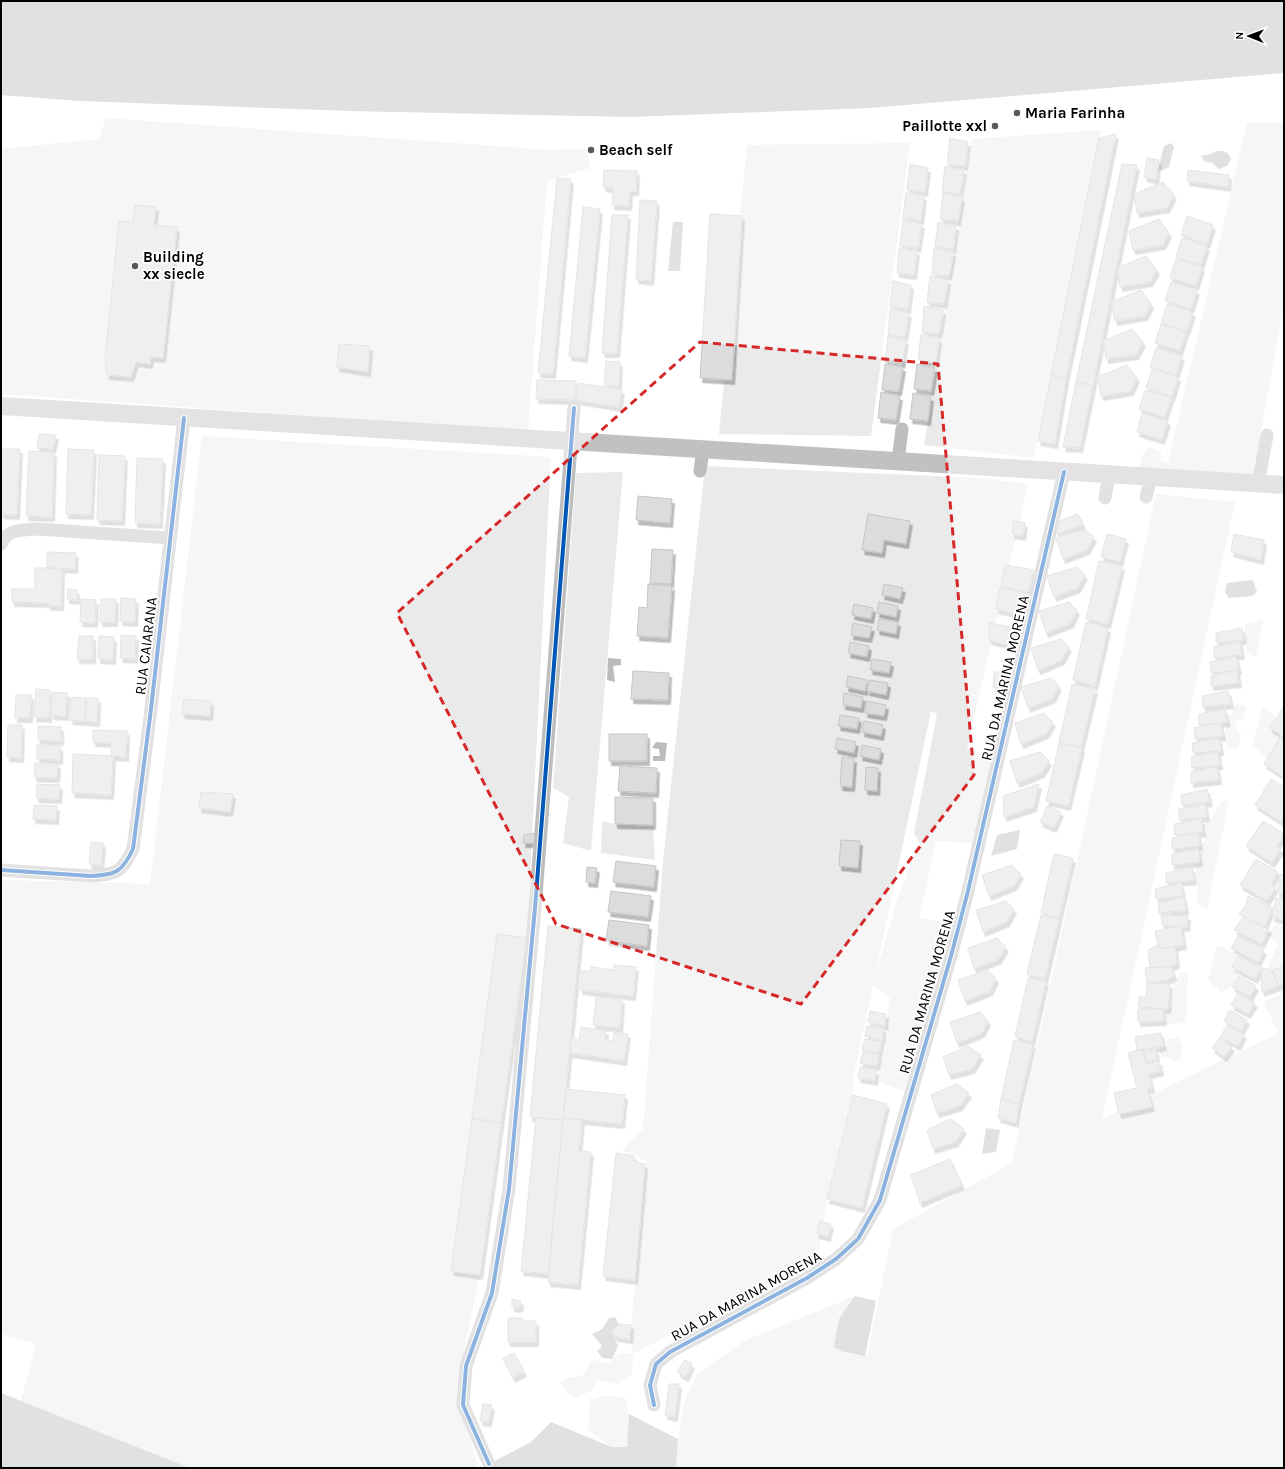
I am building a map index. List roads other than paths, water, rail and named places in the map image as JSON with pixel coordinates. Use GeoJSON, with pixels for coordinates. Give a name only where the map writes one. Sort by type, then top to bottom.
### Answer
{"type":"FeatureCollection","features":[{"type":"Feature","properties":{"kind":"main road"},"geometry":{"type":"LineString","coordinates":[[1,406],[1284,485]]}},
{"type":"Feature","properties":{"kind":"street"},"geometry":{"type":"LineString","coordinates":[[489,1464],[463,1405],[466,1366],[492,1293],[509,1189],[534,916],[574,408]]}},
{"type":"Feature","properties":{"kind":"street","name":"RUA CAIARANA"},"geometry":{"type":"LineString","coordinates":[[1,870],[91,876],[105,875],[117,871],[126,864],[132,849],[184,418]]}},
{"type":"Feature","properties":{"kind":"street"},"geometry":{"type":"LineString","coordinates":[[898,461],[902,429]]}},
{"type":"Feature","properties":{"kind":"street"},"geometry":{"type":"LineString","coordinates":[[1258,484],[1267,435]]}},
{"type":"Feature","properties":{"kind":"street"},"geometry":{"type":"LineString","coordinates":[[700,471],[702,450]]}},
{"type":"Feature","properties":{"kind":"street","name":"RUA DA MARINA MORENA"},"geometry":{"type":"LineString","coordinates":[[654,1405],[650,1385],[656,1364],[670,1352],[807,1278],[836,1259],[858,1239],[880,1200],[951,956],[968,891],[1064,472]]}},
{"type":"Feature","properties":{"kind":"street"},"geometry":{"type":"LineString","coordinates":[[1104,498],[1109,475]]}},
{"type":"Feature","properties":{"kind":"street"},"geometry":{"type":"LineString","coordinates":[[1146,497],[1151,478]]}},
{"type":"Feature","properties":{"kind":"street"},"geometry":{"type":"LineString","coordinates":[[1,544],[7,534],[18,530],[37,529],[170,538]]}},
{"type":"Feature","properties":{"kind":"place","name":"Maria Farinha"},"geometry":{"type":"Point","coordinates":[1017,113]}},
{"type":"Feature","properties":{"kind":"place","name":"Paillotte xxl"},"geometry":{"type":"Point","coordinates":[995,126]}},
{"type":"Feature","properties":{"kind":"place","name":"Beach self"},"geometry":{"type":"Point","coordinates":[591,150]}},
{"type":"Feature","properties":{"kind":"place","name":"Building xx siecle"},"geometry":{"type":"Point","coordinates":[135,266]}}]}
